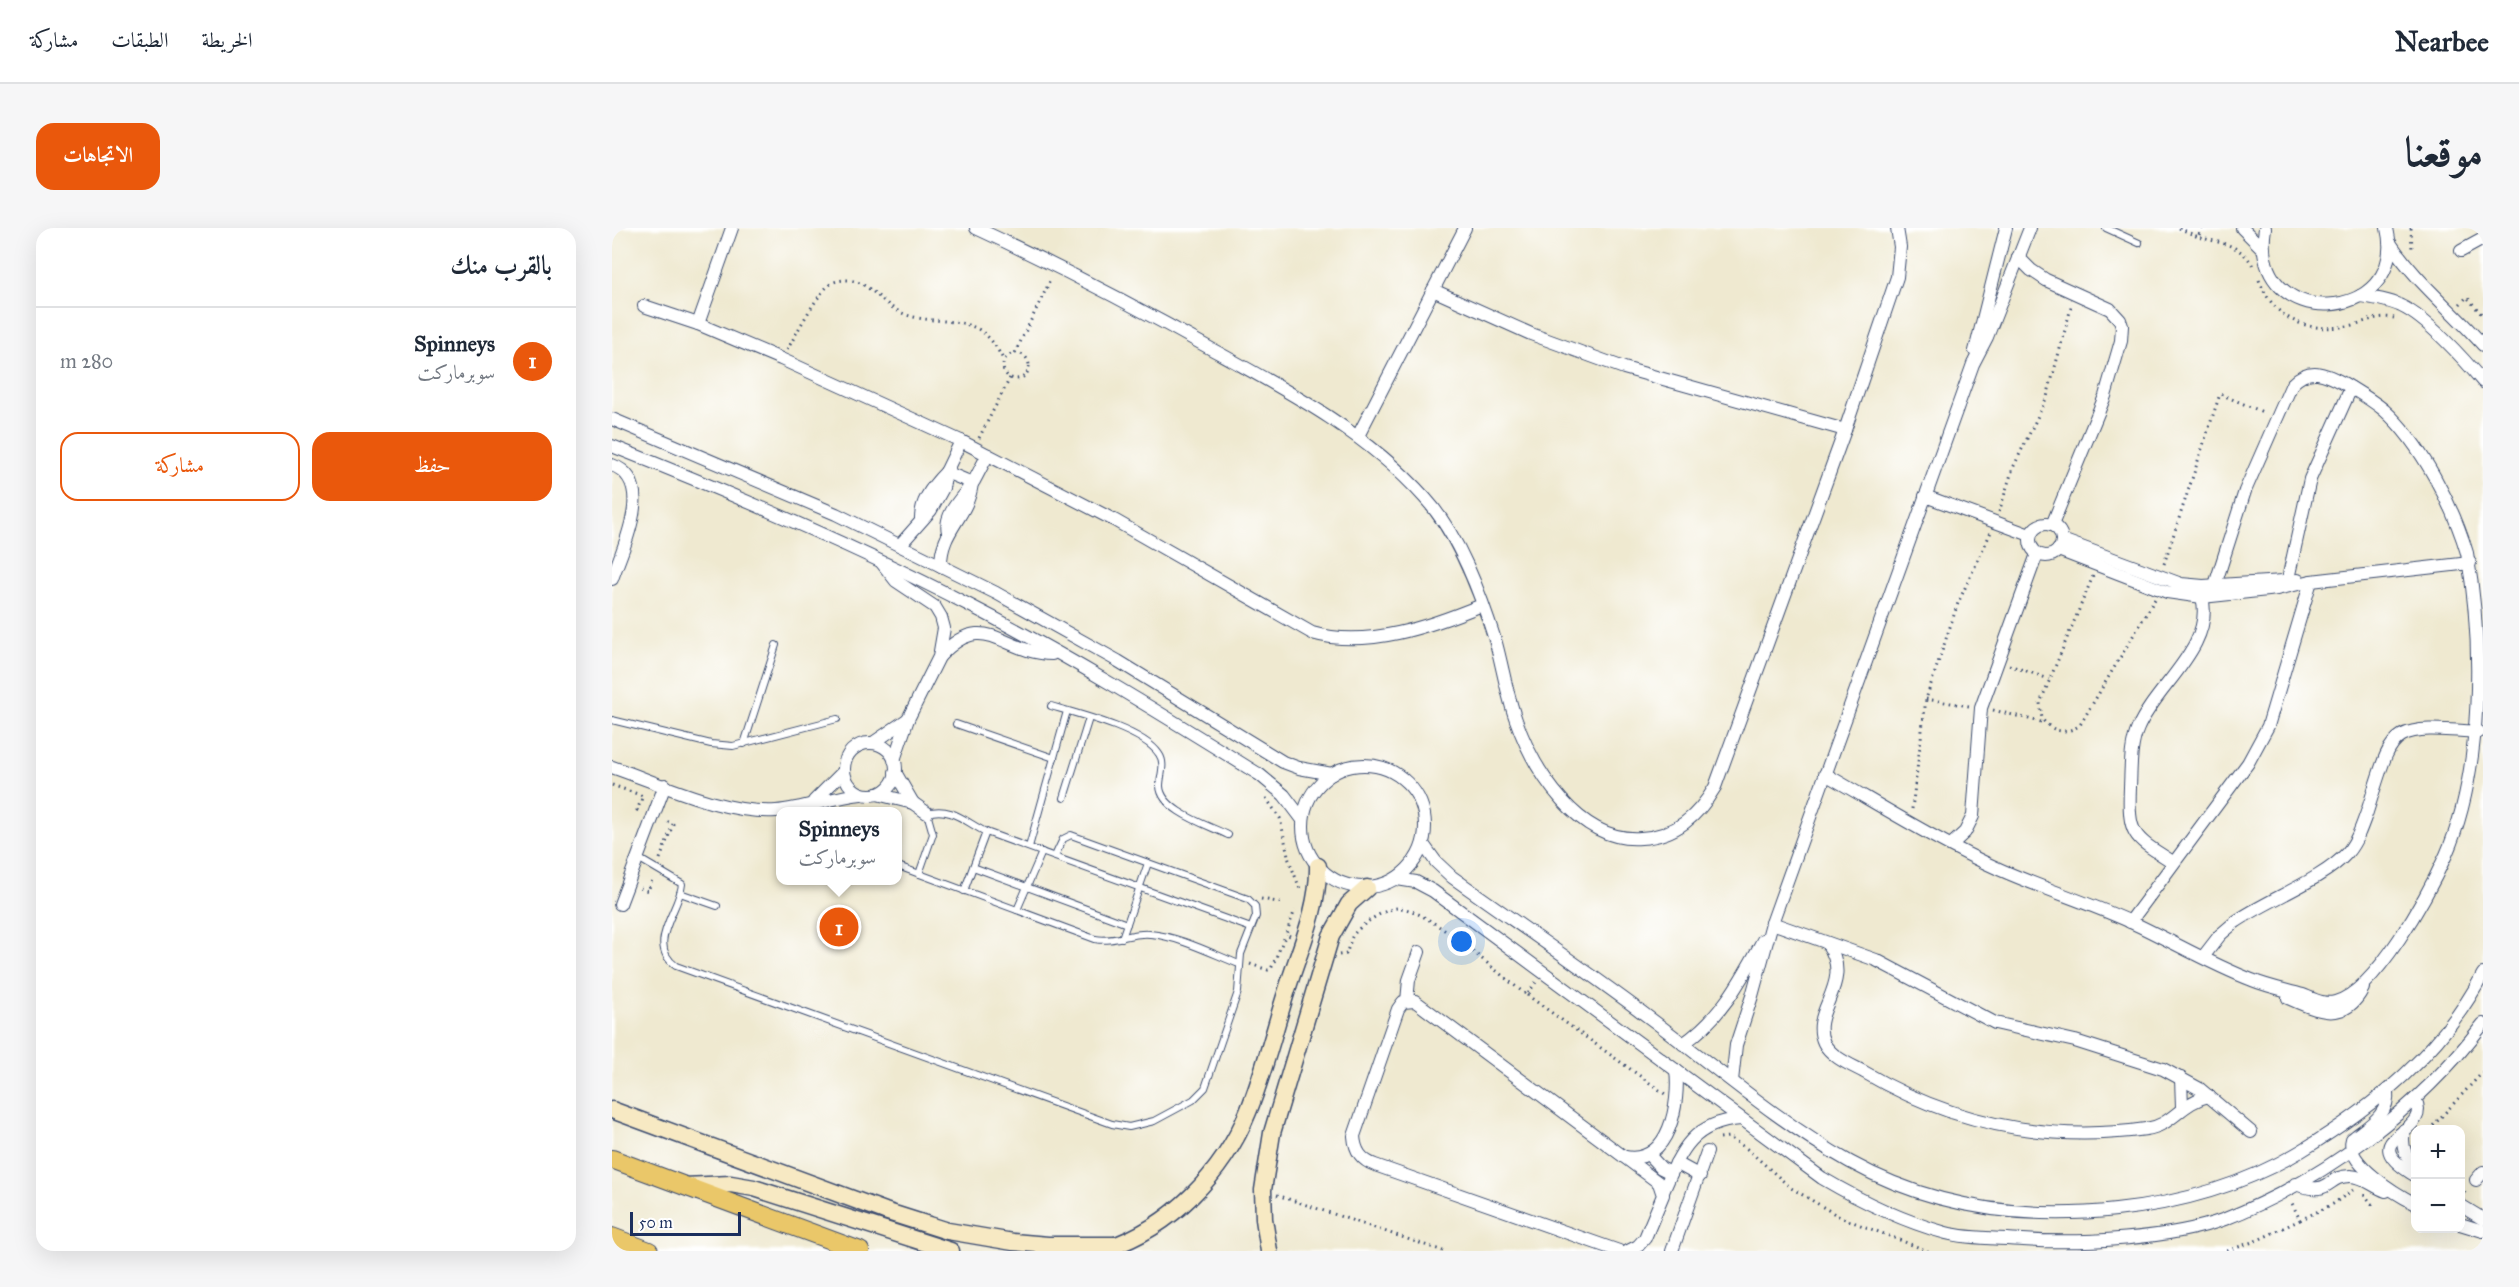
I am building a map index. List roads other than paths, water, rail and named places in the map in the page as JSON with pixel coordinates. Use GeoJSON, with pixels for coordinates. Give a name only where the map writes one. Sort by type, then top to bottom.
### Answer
{"type":"FeatureCollection","features":[{"type":"Feature","properties":{"kind":"main road"},"geometry":{"type":"LineString","coordinates":[[612,1159],[860,1251]]}},
{"type":"Feature","properties":{"kind":"main road"},"geometry":{"type":"LineString","coordinates":[[612,1237],[649,1251]]}},
{"type":"Feature","properties":{"kind":"street"},"geometry":{"type":"LineString","coordinates":[[698,324],[732,228]]}},
{"type":"Feature","properties":{"kind":"street"},"geometry":{"type":"LineString","coordinates":[[976,228],[1058,267],[1239,364],[1358,436],[1414,486],[1443,520],[1457,543],[1496,643],[1516,720],[1537,761],[1562,799],[1587,823],[1619,837],[1645,838],[1670,833],[1691,818],[1715,787],[1845,430],[1897,277],[1900,247],[1897,228]]}},
{"type":"Feature","properties":{"kind":"street"},"geometry":{"type":"LineString","coordinates":[[1358,436],[1465,228]]}},
{"type":"Feature","properties":{"kind":"street"},"geometry":{"type":"LineString","coordinates":[[1732,1080],[1736,1045],[1772,923],[1973,364],[2006,228]]}},
{"type":"Feature","properties":{"kind":"street"},"geometry":{"type":"LineString","coordinates":[[1973,364],[1983,346],[2030,228]]}},
{"type":"Feature","properties":{"kind":"street"},"geometry":{"type":"LineString","coordinates":[[2242,228],[2264,250]]}},
{"type":"Feature","properties":{"kind":"street"},"geometry":{"type":"LineString","coordinates":[[2265,228],[2264,250],[2270,273],[2285,291],[2294,297],[2305,302],[2327,306],[2339,305],[2360,296],[2376,282],[2386,262],[2389,241],[2387,228]]}},
{"type":"Feature","properties":{"kind":"street"},"geometry":{"type":"LineString","coordinates":[[2461,251],[2483,239]]}},
{"type":"Feature","properties":{"kind":"street"},"geometry":{"type":"LineString","coordinates":[[2389,241],[2412,273],[2453,312],[2483,345]]}},
{"type":"Feature","properties":{"kind":"street"},"geometry":{"type":"LineString","coordinates":[[2018,257],[2038,275],[2116,314],[2122,326],[2123,334],[2102,405],[2052,525]]}},
{"type":"Feature","properties":{"kind":"street"},"geometry":{"type":"LineString","coordinates":[[1433,290],[1531,334],[1614,365],[1845,430]]}},
{"type":"Feature","properties":{"kind":"street"},"geometry":{"type":"LineString","coordinates":[[2360,296],[2391,302],[2407,309],[2456,352],[2483,382]]}},
{"type":"Feature","properties":{"kind":"street"},"geometry":{"type":"LineString","coordinates":[[644,306],[698,324],[781,359],[974,447],[1123,525],[1312,633],[1338,639],[1378,636],[1431,624],[1482,605]]}},
{"type":"Feature","properties":{"kind":"street"},"geometry":{"type":"LineString","coordinates":[[1825,774],[1951,845],[2001,870],[2130,922],[2300,1003],[2334,1012],[2351,1005],[2361,993],[2367,979],[2410,922],[2440,868],[2467,796],[2479,732],[2480,651],[2470,563],[2442,492],[2420,453],[2382,408],[2320,372],[2304,374],[2292,384],[2245,491],[2215,585]]}},
{"type":"Feature","properties":{"kind":"street"},"geometry":{"type":"LineString","coordinates":[[2288,579],[2310,479],[2351,388]]}},
{"type":"Feature","properties":{"kind":"street"},"geometry":{"type":"LineString","coordinates":[[612,419],[766,483],[900,545],[996,593],[1118,661],[1283,762],[1299,768],[1332,774]]}},
{"type":"Feature","properties":{"kind":"street"},"geometry":{"type":"LineString","coordinates":[[900,545],[921,519],[929,513],[941,492],[946,472],[961,441]]}},
{"type":"Feature","properties":{"kind":"street"},"geometry":{"type":"LineString","coordinates":[[612,446],[739,498],[970,605],[1260,775],[1284,795],[1303,820]]}},
{"type":"Feature","properties":{"kind":"street"},"geometry":{"type":"LineString","coordinates":[[941,566],[942,548],[948,532],[956,525],[968,502],[972,483],[988,455]]}},
{"type":"Feature","properties":{"kind":"street"},"geometry":{"type":"LineString","coordinates":[[612,465],[626,473],[636,501],[612,579]]}},
{"type":"Feature","properties":{"kind":"street"},"geometry":{"type":"LineString","coordinates":[[946,472],[972,483]]}},
{"type":"Feature","properties":{"kind":"street"},"geometry":{"type":"LineString","coordinates":[[1925,496],[2030,535]]}},
{"type":"Feature","properties":{"kind":"street"},"geometry":{"type":"LineString","coordinates":[[2047,523],[2052,525],[2059,531],[2060,545],[2049,556],[2037,554],[2030,546],[2030,535],[2036,526],[2047,523]]}},
{"type":"Feature","properties":{"kind":"street"},"geometry":{"type":"LineString","coordinates":[[2060,545],[2192,586],[2288,579],[2311,581]]}},
{"type":"Feature","properties":{"kind":"street"},"geometry":{"type":"LineString","coordinates":[[2060,545],[2098,565],[2161,590],[2178,595],[2202,597],[2277,589],[2311,581],[2470,563]]}},
{"type":"Feature","properties":{"kind":"street"},"geometry":{"type":"LineString","coordinates":[[1951,845],[1965,832],[1973,816],[1979,718],[2037,554]]}},
{"type":"Feature","properties":{"kind":"street"},"geometry":{"type":"LineString","coordinates":[[877,794],[887,788],[908,719],[939,657],[944,628],[939,612],[930,603],[896,581],[881,562]]}},
{"type":"Feature","properties":{"kind":"street"},"geometry":{"type":"LineString","coordinates":[[2130,922],[2248,763],[2262,739],[2311,581]]}},
{"type":"Feature","properties":{"kind":"street"},"geometry":{"type":"LineString","coordinates":[[2173,862],[2143,843],[2131,826],[2129,813],[2132,751],[2135,734],[2142,718],[2199,637],[2204,618],[2202,597]]}},
{"type":"Feature","properties":{"kind":"street"},"geometry":{"type":"LineString","coordinates":[[939,657],[963,636],[974,633],[990,634],[1025,650],[1057,654]]}},
{"type":"Feature","properties":{"kind":"street"},"geometry":{"type":"LineString","coordinates":[[861,794],[851,787],[844,771],[846,758],[854,748],[873,743],[908,719]]}},
{"type":"Feature","properties":{"kind":"street"},"geometry":{"type":"LineString","coordinates":[[2203,957],[2220,935],[2234,923],[2331,867],[2348,851],[2360,832],[2386,752],[2394,740],[2413,730],[2479,732]]}},
{"type":"Feature","properties":{"kind":"street"},"geometry":{"type":"LineString","coordinates":[[873,743],[884,747],[913,803]]}},
{"type":"Feature","properties":{"kind":"street"},"geometry":{"type":"LineString","coordinates":[[1357,765],[1383,768],[1406,782],[1421,804],[1425,817],[1423,844],[1413,864],[1397,879],[1367,888],[1345,885],[1326,874],[1318,866],[1306,845],[1303,820],[1309,798],[1315,789],[1332,774],[1357,765]]}},
{"type":"Feature","properties":{"kind":"street"},"geometry":{"type":"LineString","coordinates":[[612,767],[738,808],[776,811]]}},
{"type":"Feature","properties":{"kind":"street"},"geometry":{"type":"LineString","coordinates":[[808,806],[824,793],[844,771]]}},
{"type":"Feature","properties":{"kind":"street"},"geometry":{"type":"LineString","coordinates":[[620,904],[665,785]]}},
{"type":"Feature","properties":{"kind":"street"},"geometry":{"type":"LineString","coordinates":[[801,807],[861,794],[877,794],[913,803],[927,813]]}},
{"type":"Feature","properties":{"kind":"street"},"geometry":{"type":"LineString","coordinates":[[1423,844],[1436,862],[1452,877],[1829,1150],[1877,1175],[1955,1202],[2012,1213],[2071,1215],[2152,1206],[2191,1198],[2229,1186],[2287,1159],[2354,1116],[2414,1068],[2449,1028],[2483,974]]}},
{"type":"Feature","properties":{"kind":"street"},"geometry":{"type":"LineString","coordinates":[[1100,1251],[1118,1245],[1152,1227],[1183,1205],[1209,1178],[1231,1146],[1248,1112],[1315,903],[1318,866]]}},
{"type":"Feature","properties":{"kind":"street"},"geometry":{"type":"LineString","coordinates":[[1397,879],[1416,882],[1433,891],[1799,1163],[1845,1191],[1896,1215],[1949,1234],[2067,1242],[2151,1235],[2224,1219],[2291,1187],[2352,1150],[2415,1099],[2454,1059],[2483,1024]]}},
{"type":"Feature","properties":{"kind":"street"},"geometry":{"type":"LineString","coordinates":[[1269,1251],[1264,1219],[1263,1190],[1272,1133],[1336,924],[1342,914],[1367,888]]}},
{"type":"Feature","properties":{"kind":"street"},"geometry":{"type":"LineString","coordinates":[[1772,923],[1891,968],[1995,1023],[2084,1044],[2154,1066],[2181,1078],[2209,1096],[2251,1132]]}},
{"type":"Feature","properties":{"kind":"street"},"geometry":{"type":"LineString","coordinates":[[1683,1044],[1704,1028],[1721,1010],[1743,977],[1772,923]]}},
{"type":"Feature","properties":{"kind":"street"},"geometry":{"type":"LineString","coordinates":[[1827,943],[1834,956],[1837,970],[1835,984],[1821,1024],[1825,1044],[1839,1058],[1902,1094],[1945,1112],[1989,1124],[2058,1133],[2154,1128],[2170,1119],[2182,1107],[2209,1096]]}},
{"type":"Feature","properties":{"kind":"street"},"geometry":{"type":"LineString","coordinates":[[1419,952],[1409,980],[1407,1000],[1398,1009],[1356,1128],[1355,1144],[1362,1158],[1375,1165],[1619,1251]]}},
{"type":"Feature","properties":{"kind":"street"},"geometry":{"type":"LineString","coordinates":[[1407,1000],[1415,1001],[1658,1181],[1663,1192]]}},
{"type":"Feature","properties":{"kind":"street"},"geometry":{"type":"LineString","coordinates":[[1625,1157],[1649,1155],[1661,1143],[1676,1104],[1676,1070]]}},
{"type":"Feature","properties":{"kind":"street"},"geometry":{"type":"LineString","coordinates":[[2181,1078],[2182,1107]]}},
{"type":"Feature","properties":{"kind":"street"},"geometry":{"type":"LineString","coordinates":[[2387,1091],[2387,1102],[2383,1113],[2352,1139],[2352,1150],[2365,1168],[2388,1191]]}},
{"type":"Feature","properties":{"kind":"street"},"geometry":{"type":"LineString","coordinates":[[2411,1173],[2393,1162],[2389,1152],[2391,1143],[2418,1115],[2415,1099]]}},
{"type":"Feature","properties":{"kind":"street"},"geometry":{"type":"LineString","coordinates":[[612,1110],[885,1211],[948,1231],[1036,1244],[1118,1245]]}},
{"type":"Feature","properties":{"kind":"street"},"geometry":{"type":"LineString","coordinates":[[1628,1251],[1638,1246],[1645,1238],[1684,1148],[1697,1133],[1718,1123],[1741,1119]]}},
{"type":"Feature","properties":{"kind":"street"},"geometry":{"type":"LineString","coordinates":[[2404,1130],[2403,1147],[2411,1162]]}},
{"type":"Feature","properties":{"kind":"street"},"geometry":{"type":"LineString","coordinates":[[1672,1251],[1709,1146]]}},
{"type":"Feature","properties":{"kind":"street"},"geometry":{"type":"LineString","coordinates":[[1649,1155],[1661,1168],[1674,1168],[1700,1176]]}},
{"type":"Feature","properties":{"kind":"street"},"geometry":{"type":"LineString","coordinates":[[2291,1187],[2320,1190],[2340,1179],[2352,1176],[2411,1201]]}},
{"type":"Feature","properties":{"kind":"street"},"geometry":{"type":"LineString","coordinates":[[684,1186],[731,1184],[754,1188],[951,1251]]}},
{"type":"Feature","properties":{"kind":"street"},"geometry":{"type":"LineString","coordinates":[[2465,1208],[2483,1219]]}},
{"type":"Feature","properties":{"kind":"street"},"geometry":{"type":"LineString","coordinates":[[2465,1226],[2483,1231]]}},
{"type":"Feature","properties":{"kind":"lane"},"geometry":{"type":"LineString","coordinates":[[2106,228],[2139,243]]}},
{"type":"Feature","properties":{"kind":"lane"},"geometry":{"type":"LineString","coordinates":[[744,744],[776,645]]}},
{"type":"Feature","properties":{"kind":"lane"},"geometry":{"type":"LineString","coordinates":[[1051,706],[1122,729],[1156,750],[1162,760],[1160,788],[1167,804],[1228,835]]}},
{"type":"Feature","properties":{"kind":"lane"},"geometry":{"type":"LineString","coordinates":[[1029,847],[1067,711]]}},
{"type":"Feature","properties":{"kind":"lane"},"geometry":{"type":"LineString","coordinates":[[1064,798],[1089,718]]}},
{"type":"Feature","properties":{"kind":"lane"},"geometry":{"type":"LineString","coordinates":[[612,720],[711,744],[744,744],[837,719]]}},
{"type":"Feature","properties":{"kind":"lane"},"geometry":{"type":"LineString","coordinates":[[956,724],[1054,758]]}},
{"type":"Feature","properties":{"kind":"lane"},"geometry":{"type":"LineString","coordinates":[[919,874],[933,834],[927,813],[951,812],[986,832],[1251,928]]}},
{"type":"Feature","properties":{"kind":"lane"},"geometry":{"type":"LineString","coordinates":[[964,891],[986,832]]}},
{"type":"Feature","properties":{"kind":"lane"},"geometry":{"type":"LineString","coordinates":[[637,858],[681,882],[680,893],[663,940],[664,952],[676,966],[1121,1126],[1138,1126],[1154,1121],[1193,1100],[1205,1088],[1238,992],[1239,965],[1257,913],[1254,903],[1071,836],[1063,839],[1055,856]]}},
{"type":"Feature","properties":{"kind":"lane"},"geometry":{"type":"LineString","coordinates":[[1017,910],[1042,852]]}},
{"type":"Feature","properties":{"kind":"lane"},"geometry":{"type":"LineString","coordinates":[[1122,938],[1148,863]]}},
{"type":"Feature","properties":{"kind":"lane"},"geometry":{"type":"LineString","coordinates":[[973,867],[1127,924]]}},
{"type":"Feature","properties":{"kind":"lane"},"geometry":{"type":"LineString","coordinates":[[902,868],[1095,939],[1108,940],[1141,934],[1161,936],[1239,965]]}},
{"type":"Feature","properties":{"kind":"lane"},"geometry":{"type":"LineString","coordinates":[[680,893],[717,906]]}},
{"type":"Feature","properties":{"kind":"place","name":"Spinneys"},"geometry":{"type":"Point","coordinates":[839,927]}}]}
